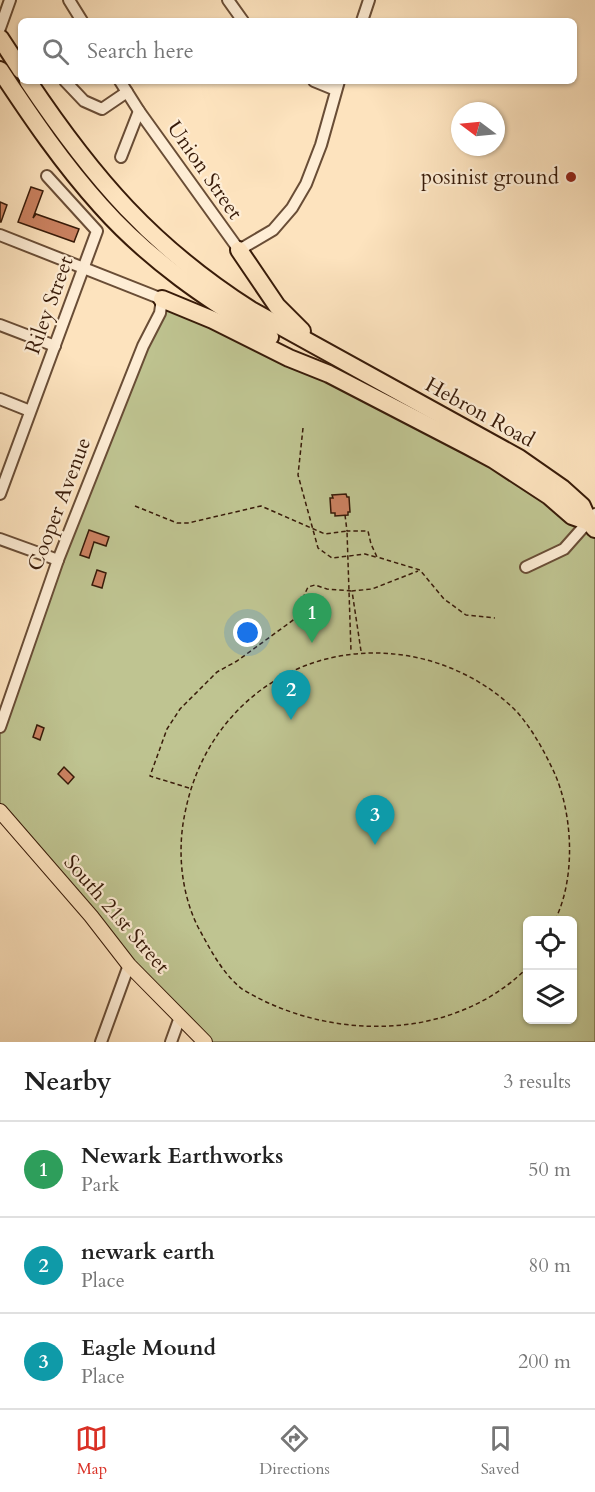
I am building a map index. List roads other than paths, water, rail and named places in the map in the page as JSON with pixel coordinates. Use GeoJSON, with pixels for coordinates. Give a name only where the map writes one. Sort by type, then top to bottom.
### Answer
{"type":"FeatureCollection","features":[{"type":"Feature","properties":{"kind":"highway"},"geometry":{"type":"LineString","coordinates":[[0,38],[18,65]]}},
{"type":"Feature","properties":{"kind":"highway"},"geometry":{"type":"LineString","coordinates":[[0,70],[53,149],[101,206],[128,233],[160,262],[199,292],[329,374]]}},
{"type":"Feature","properties":{"kind":"highway"},"geometry":{"type":"LineString","coordinates":[[30,84],[95,174],[131,215],[161,244],[224,293],[336,357]]}},
{"type":"Feature","properties":{"kind":"highway"},"geometry":{"type":"LineString","coordinates":[[239,250],[283,313],[294,325],[336,357]]}},
{"type":"Feature","properties":{"kind":"highway"},"geometry":{"type":"LineString","coordinates":[[162,299],[329,374]]}},
{"type":"Feature","properties":{"kind":"highway","name":"Hebron Road"},"geometry":{"type":"LineString","coordinates":[[336,357],[519,458],[582,506],[593,522]]}},
{"type":"Feature","properties":{"kind":"highway","name":"Hebron Road"},"geometry":{"type":"LineString","coordinates":[[329,374],[494,460],[549,496],[572,516],[593,522]]}},
{"type":"Feature","properties":{"kind":"main road","name":"South 21st Street"},"geometry":{"type":"LineString","coordinates":[[0,811],[91,916],[129,965],[205,1042]]}},
{"type":"Feature","properties":{"kind":"street"},"geometry":{"type":"LineString","coordinates":[[69,0],[78,18]]}},
{"type":"Feature","properties":{"kind":"street"},"geometry":{"type":"LineString","coordinates":[[228,0],[241,18]]}},
{"type":"Feature","properties":{"kind":"street"},"geometry":{"type":"LineString","coordinates":[[363,18],[369,0]]}},
{"type":"Feature","properties":{"kind":"street"},"geometry":{"type":"LineString","coordinates":[[0,28],[10,1]]}},
{"type":"Feature","properties":{"kind":"street"},"geometry":{"type":"LineString","coordinates":[[68,84],[84,101],[102,109],[127,92]]}},
{"type":"Feature","properties":{"kind":"street","name":"Union Street"},"geometry":{"type":"LineString","coordinates":[[122,84],[239,250]]}},
{"type":"Feature","properties":{"kind":"street"},"geometry":{"type":"LineString","coordinates":[[239,250],[273,230],[292,208],[306,184],[321,145],[338,85]]}},
{"type":"Feature","properties":{"kind":"street"},"geometry":{"type":"LineString","coordinates":[[121,158],[139,111]]}},
{"type":"Feature","properties":{"kind":"street","name":"Riley Street"},"geometry":{"type":"LineString","coordinates":[[0,494],[4,473],[55,346],[97,231],[47,176]]}},
{"type":"Feature","properties":{"kind":"street"},"geometry":{"type":"LineString","coordinates":[[0,235],[162,299]]}},
{"type":"Feature","properties":{"kind":"street","name":"Cooper Avenue"},"geometry":{"type":"LineString","coordinates":[[0,727],[58,560],[143,346],[160,313],[162,299]]}},
{"type":"Feature","properties":{"kind":"street"},"geometry":{"type":"LineString","coordinates":[[0,325],[55,346]]}},
{"type":"Feature","properties":{"kind":"street"},"geometry":{"type":"LineString","coordinates":[[0,399],[30,411]]}},
{"type":"Feature","properties":{"kind":"street"},"geometry":{"type":"LineString","coordinates":[[526,567],[564,549],[593,522]]}},
{"type":"Feature","properties":{"kind":"street"},"geometry":{"type":"LineString","coordinates":[[0,539],[58,560]]}},
{"type":"Feature","properties":{"kind":"street"},"geometry":{"type":"LineString","coordinates":[[101,1042],[129,965]]}},
{"type":"Feature","properties":{"kind":"street"},"geometry":{"type":"LineString","coordinates":[[171,1042],[180,1017]]}},
{"type":"Feature","properties":{"kind":"place","name":"posinist ground"},"geometry":{"type":"Point","coordinates":[571,177]}},
{"type":"Feature","properties":{"kind":"place","name":"Newark Earthworks"},"geometry":{"type":"Point","coordinates":[312,643]}},
{"type":"Feature","properties":{"kind":"place","name":"newark earth"},"geometry":{"type":"Point","coordinates":[291,720]}},
{"type":"Feature","properties":{"kind":"place","name":"Eagle Mound"},"geometry":{"type":"Point","coordinates":[375,845]}}]}
